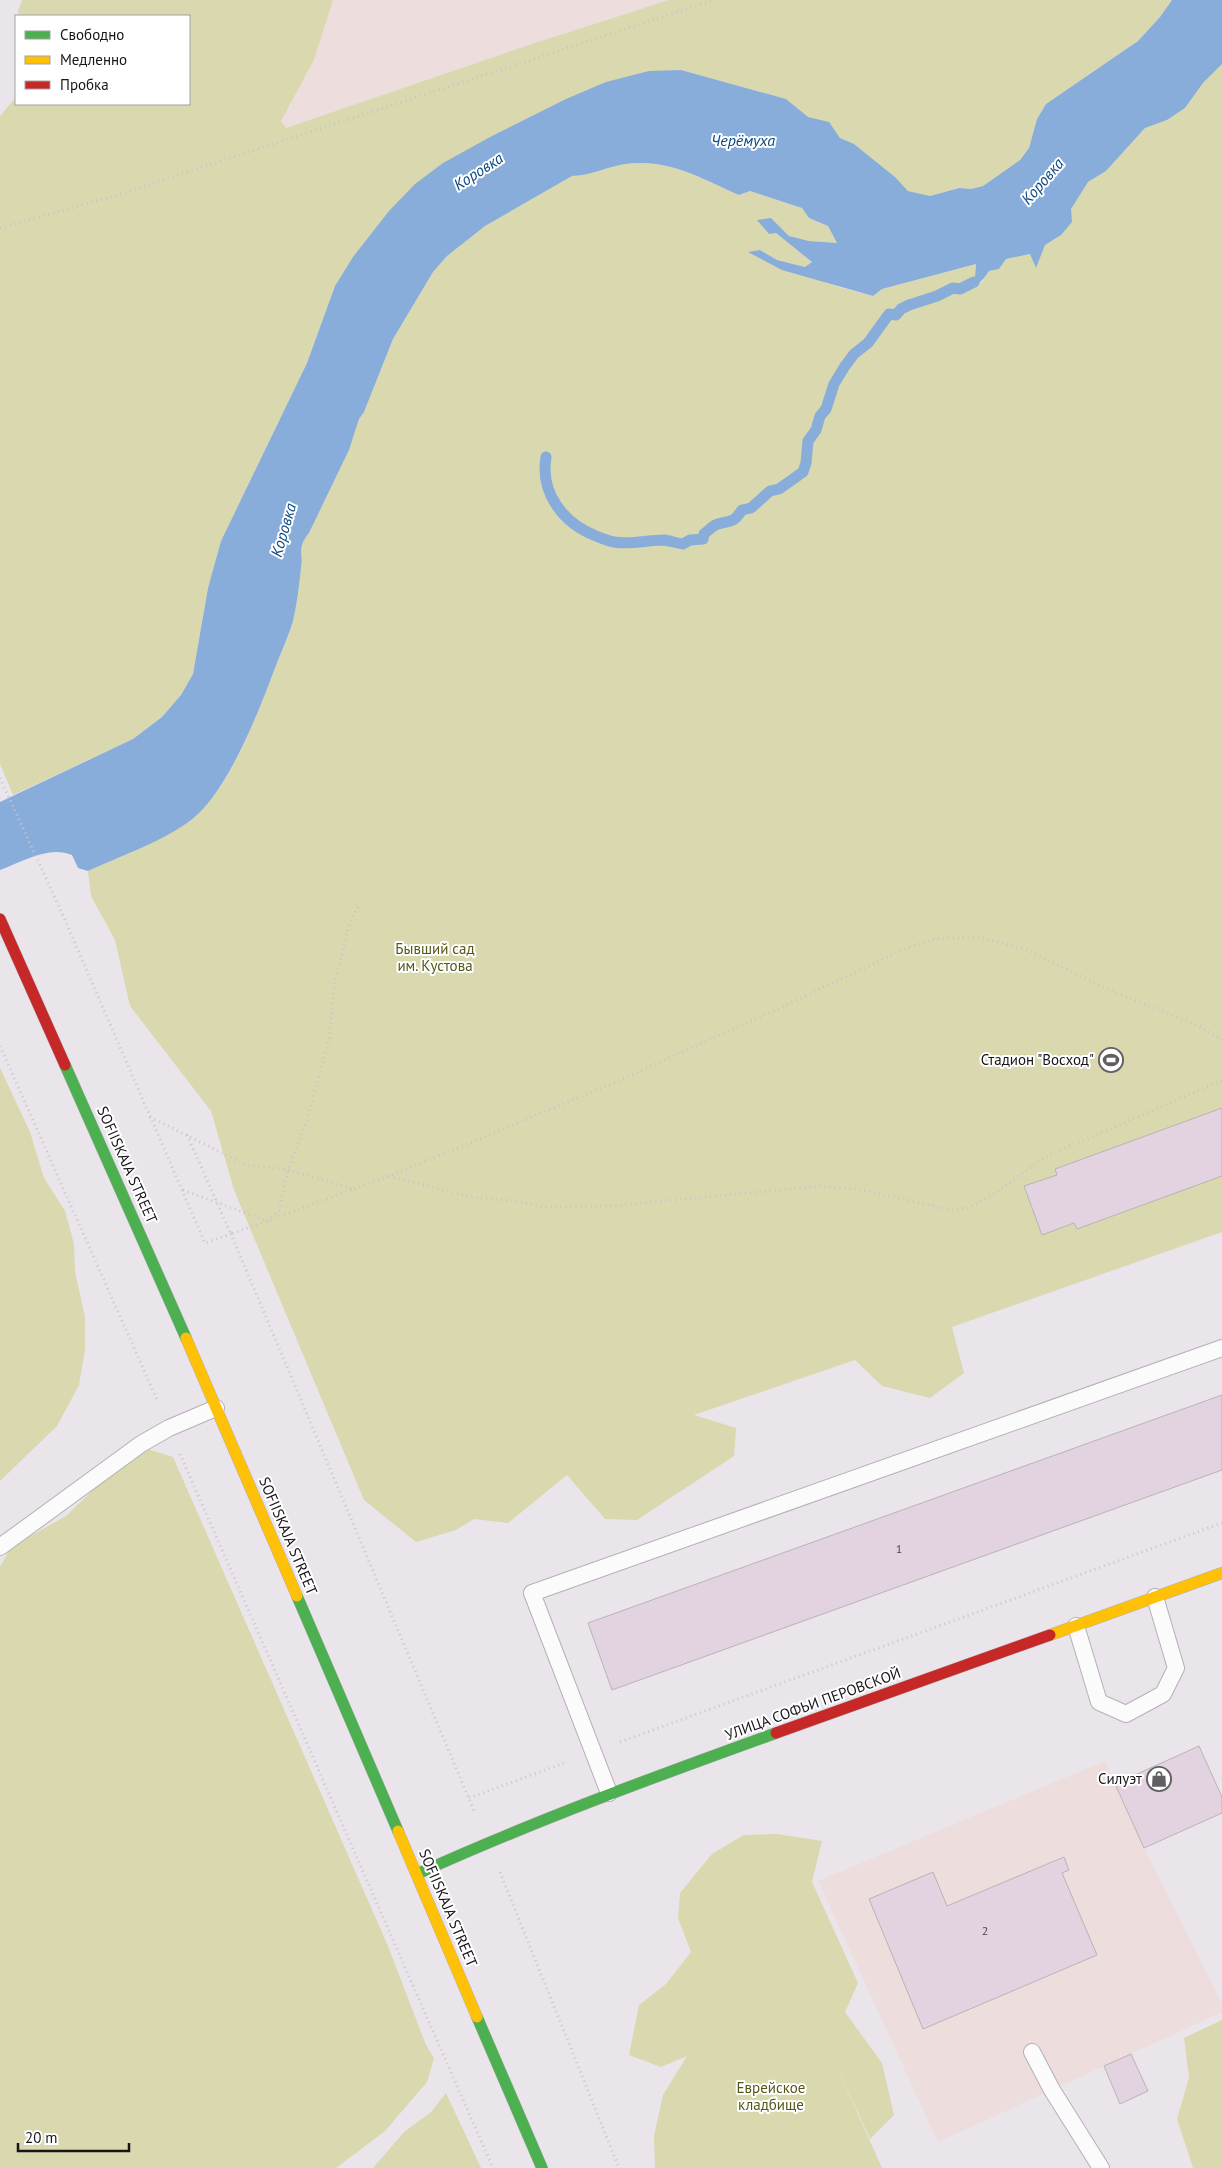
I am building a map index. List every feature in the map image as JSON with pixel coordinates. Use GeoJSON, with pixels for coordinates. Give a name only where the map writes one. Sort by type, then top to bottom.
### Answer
{"type":"FeatureCollection","features":[{"type":"Feature","properties":{"kind":"main road","name":"SOFIISKAJA STREET"},"geometry":{"type":"LineString","coordinates":[[0,919],[99,1137],[418,1874],[542,2168]]}},
{"type":"Feature","properties":{"kind":"main road","name":"УЛИЦА СОФЬИ ПЕРОВСКОЙ"},"geometry":{"type":"LineString","coordinates":[[418,1874],[488,1842],[609,1794],[1222,1573]]}},
{"type":"Feature","properties":{"kind":"lane"},"geometry":{"type":"LineString","coordinates":[[609,1794],[532,1593],[1222,1348]]}},
{"type":"Feature","properties":{"kind":"lane"},"geometry":{"type":"LineString","coordinates":[[0,1547],[141,1444],[169,1428],[216,1408]]}},
{"type":"Feature","properties":{"kind":"lane"},"geometry":{"type":"LineString","coordinates":[[1076,1626],[1099,1702],[1126,1714],[1163,1694],[1176,1668],[1154,1597]]}},
{"type":"Feature","properties":{"kind":"lane"},"geometry":{"type":"LineString","coordinates":[[1032,2052],[1052,2090],[1101,2168]]}},
{"type":"Feature","properties":{"kind":"path"},"geometry":{"type":"LineString","coordinates":[[0,228],[114,196],[714,0]]}},
{"type":"Feature","properties":{"kind":"path"},"geometry":{"type":"LineString","coordinates":[[0,778],[61,911],[205,1243],[389,1176],[618,1081],[908,948],[935,939],[979,938],[1025,949],[1107,989],[1199,1026],[1222,1040]]}},
{"type":"Feature","properties":{"kind":"path"},"geometry":{"type":"LineString","coordinates":[[267,1221],[279,1211],[288,1170],[307,1120],[330,1034],[334,984],[350,921],[360,904]]}},
{"type":"Feature","properties":{"kind":"path"},"geometry":{"type":"LineString","coordinates":[[0,1046],[492,2168]]}},
{"type":"Feature","properties":{"kind":"path"},"geometry":{"type":"LineString","coordinates":[[389,1176],[471,1197],[516,1201],[542,1207],[612,1206],[820,1186],[858,1189],[952,1210],[968,1208],[997,1192],[1045,1156],[1222,1080]]}},
{"type":"Feature","properties":{"kind":"path"},"geometry":{"type":"LineString","coordinates":[[150,1117],[246,1165],[288,1170],[355,1189]]}},
{"type":"Feature","properties":{"kind":"path"},"geometry":{"type":"LineString","coordinates":[[187,1135],[231,1234],[488,1842],[619,2168]]}},
{"type":"Feature","properties":{"kind":"path"},"geometry":{"type":"LineString","coordinates":[[182,1190],[267,1221]]}},
{"type":"Feature","properties":{"kind":"path"},"geometry":{"type":"LineString","coordinates":[[469,1798],[1222,1523]]}},
{"type":"Feature","properties":{"kind":"shaded area"},"geometry":{"type":"Polygon","coordinates":[[[333,0],[669,0],[532,44],[286,128],[281,121],[314,60],[333,0]]]}},
{"type":"Feature","properties":{"kind":"shaded area"},"geometry":{"type":"Polygon","coordinates":[[[1105,1761],[1144,1848],[1222,2004],[1222,2012],[938,2142],[818,1881],[1105,1761]]]}},
{"type":"Feature","properties":{"kind":"green space"},"geometry":{"type":"Polygon","coordinates":[[[22,0],[333,0],[314,60],[281,121],[286,128],[532,44],[669,0],[1172,0],[1160,17],[1138,41],[1046,104],[1037,119],[1029,148],[1020,160],[983,186],[971,189],[958,188],[930,196],[908,191],[895,177],[854,144],[840,138],[828,122],[808,118],[786,99],[681,70],[606,82],[492,136],[335,286],[307,363],[221,541],[208,588],[193,674],[181,695],[162,717],[133,739],[13,795],[0,764],[0,116],[15,98],[15,105],[190,105],[190,15],[19,15],[18,11],[22,0]]]}},
{"type":"Feature","properties":{"kind":"green space","name":"Бывший сад им. Кустова"},"geometry":{"type":"Polygon","coordinates":[[[1222,64],[1222,1232],[952,1327],[964,1373],[930,1398],[882,1386],[855,1360],[694,1415],[736,1428],[734,1456],[637,1520],[605,1519],[567,1475],[508,1523],[474,1519],[456,1530],[416,1542],[364,1500],[234,1190],[211,1111],[130,1006],[115,940],[91,896],[88,871],[134,851],[181,826],[206,805],[228,775],[247,738],[292,626],[299,588],[303,543],[349,450],[359,419],[364,412],[393,339],[433,272],[447,256],[485,226],[572,176],[585,175],[625,164],[655,164],[684,171],[739,195],[750,191],[802,208],[809,218],[828,226],[837,243],[809,241],[789,236],[771,218],[776,233],[812,262],[805,267],[777,260],[760,250],[749,252],[839,287],[873,296],[882,289],[976,264],[975,277],[981,283],[989,271],[999,269],[1006,259],[1030,254],[1036,267],[1045,245],[1061,235],[1070,209],[1088,182],[1106,171],[1145,128],[1167,120],[1185,108],[1203,83],[1222,64]]]}},
{"type":"Feature","properties":{"kind":"green space"},"geometry":{"type":"Polygon","coordinates":[[[0,1068],[30,1132],[44,1178],[65,1211],[74,1244],[75,1272],[85,1317],[85,1350],[79,1385],[57,1426],[0,1481],[0,1068]]]}},
{"type":"Feature","properties":{"kind":"green space"},"geometry":{"type":"Polygon","coordinates":[[[147,1449],[173,1457],[388,1946],[426,2045],[434,2058],[427,2082],[385,2131],[336,2168],[0,2168],[0,1567],[11,1547],[66,1516],[115,1469],[147,1449]]]}},
{"type":"Feature","properties":{"kind":"green space","name":"Еврейское кладбище"},"geometry":{"type":"Polygon","coordinates":[[[777,1834],[822,1841],[812,1882],[858,1983],[845,2012],[882,2063],[894,2115],[870,2139],[832,2056],[882,2168],[655,2168],[654,2136],[663,2095],[687,2056],[661,2067],[629,2055],[639,2005],[666,1984],[691,1952],[678,1918],[680,1893],[712,1854],[744,1835],[777,1834]]]}},
{"type":"Feature","properties":{"kind":"green space"},"geometry":{"type":"Polygon","coordinates":[[[1222,2020],[1222,2168],[1193,2168],[1177,2119],[1189,2078],[1184,2038],[1222,2020]]]}},
{"type":"Feature","properties":{"kind":"green space"},"geometry":{"type":"Polygon","coordinates":[[[446,2093],[481,2168],[373,2168],[404,2132],[431,2112],[446,2093]]]}},
{"type":"Feature","properties":{"kind":"water","name":"Черёмуха"},"geometry":{"type":"Polygon","coordinates":[[[1172,0],[1222,0],[1222,64],[1203,83],[1185,108],[1167,120],[1145,128],[1106,171],[1088,182],[1071,209],[1072,222],[1061,235],[1045,245],[1036,268],[1030,254],[1006,259],[999,269],[989,271],[973,287],[960,289],[975,277],[976,264],[882,289],[873,296],[782,270],[748,252],[760,250],[777,260],[805,267],[812,262],[776,233],[769,234],[757,220],[771,218],[789,236],[809,241],[837,243],[828,226],[809,218],[802,208],[750,191],[739,195],[684,171],[656,164],[625,164],[585,175],[572,176],[485,226],[447,256],[433,272],[393,339],[364,412],[359,419],[349,450],[303,543],[297,602],[293,621],[241,750],[216,793],[202,810],[187,823],[151,843],[88,871],[78,868],[72,855],[63,852],[45,853],[0,870],[0,802],[133,739],[162,717],[181,695],[193,674],[208,588],[221,541],[307,363],[335,286],[353,257],[389,211],[415,184],[443,163],[566,99],[606,82],[649,71],[681,70],[786,99],[808,117],[829,122],[840,138],[854,144],[895,177],[908,191],[930,196],[959,188],[971,189],[983,186],[1020,160],[1029,148],[1037,119],[1046,104],[1138,41],[1160,17],[1172,0]]]}},
{"type":"Feature","properties":{"kind":"building"},"geometry":{"type":"Polygon","coordinates":[[[1222,1108],[1222,1176],[1077,1229],[1074,1223],[1042,1235],[1024,1186],[1057,1175],[1055,1169],[1222,1108]]]}},
{"type":"Feature","properties":{"kind":"building"},"geometry":{"type":"Polygon","coordinates":[[[1222,1395],[1222,1470],[612,1690],[588,1623],[1222,1395]]]}},
{"type":"Feature","properties":{"kind":"building"},"geometry":{"type":"Polygon","coordinates":[[[1199,1746],[1222,1797],[1222,1813],[1144,1848],[1115,1784],[1199,1746]]]}},
{"type":"Feature","properties":{"kind":"building"},"geometry":{"type":"Polygon","coordinates":[[[1064,1857],[1069,1870],[1062,1873],[1097,1955],[923,2029],[869,1899],[933,1872],[947,1906],[1064,1857]]]}},
{"type":"Feature","properties":{"kind":"building"},"geometry":{"type":"Polygon","coordinates":[[[1131,2054],[1148,2091],[1120,2104],[1104,2066],[1131,2054]]]}},
{"type":"Feature","properties":{"kind":"waterway"},"geometry":{"type":"LineString","coordinates":[[546,457],[545,470],[550,494],[564,515],[584,530],[607,540],[620,543],[664,540],[683,544],[690,540],[703,539],[704,534],[714,526],[734,519],[742,510],[751,508],[770,491],[779,489],[803,472],[806,463],[808,441],[816,430],[820,416],[826,409],[834,384],[854,354],[868,343],[889,314],[896,315],[901,309],[909,305],[937,296],[953,288],[960,289],[974,282]]}},
{"type":"Feature","properties":{"kind":"traffic: fast"},"geometry":{"type":"LineString","coordinates":[[65,1065],[186,1338]]}},
{"type":"Feature","properties":{"kind":"traffic: fast"},"geometry":{"type":"LineString","coordinates":[[297,1596],[398,1831]]}},
{"type":"Feature","properties":{"kind":"traffic: fast"},"geometry":{"type":"LineString","coordinates":[[417,1874],[550,1818],[776,1733]]}},
{"type":"Feature","properties":{"kind":"traffic: fast"},"geometry":{"type":"LineString","coordinates":[[477,2017],[542,2168]]}},
{"type":"Feature","properties":{"kind":"traffic: slow"},"geometry":{"type":"LineString","coordinates":[[186,1338],[297,1596]]}},
{"type":"Feature","properties":{"kind":"traffic: slow"},"geometry":{"type":"LineString","coordinates":[[1050,1635],[1222,1573]]}},
{"type":"Feature","properties":{"kind":"traffic: slow"},"geometry":{"type":"LineString","coordinates":[[398,1831],[477,2017]]}},
{"type":"Feature","properties":{"kind":"traffic: jam"},"geometry":{"type":"LineString","coordinates":[[0,919],[65,1065]]}},
{"type":"Feature","properties":{"kind":"traffic: jam"},"geometry":{"type":"LineString","coordinates":[[776,1733],[1050,1635]]}},
{"type":"Feature","properties":{"kind":"place","name":"Стадион \"Восход\""},"geometry":{"type":"Point","coordinates":[1111,1060]}},
{"type":"Feature","properties":{"kind":"place","name":"Силуэт"},"geometry":{"type":"Point","coordinates":[1159,1779]}},
{"type":"Feature","properties":{"kind":"water label","name":"Коровка"},"geometry":{"type":"Point","coordinates":[478,171]}},
{"type":"Feature","properties":{"kind":"water label","name":"Коровка"},"geometry":{"type":"Point","coordinates":[1042,181]}},
{"type":"Feature","properties":{"kind":"water label","name":"Коровка"},"geometry":{"type":"Point","coordinates":[283,530]}}]}
